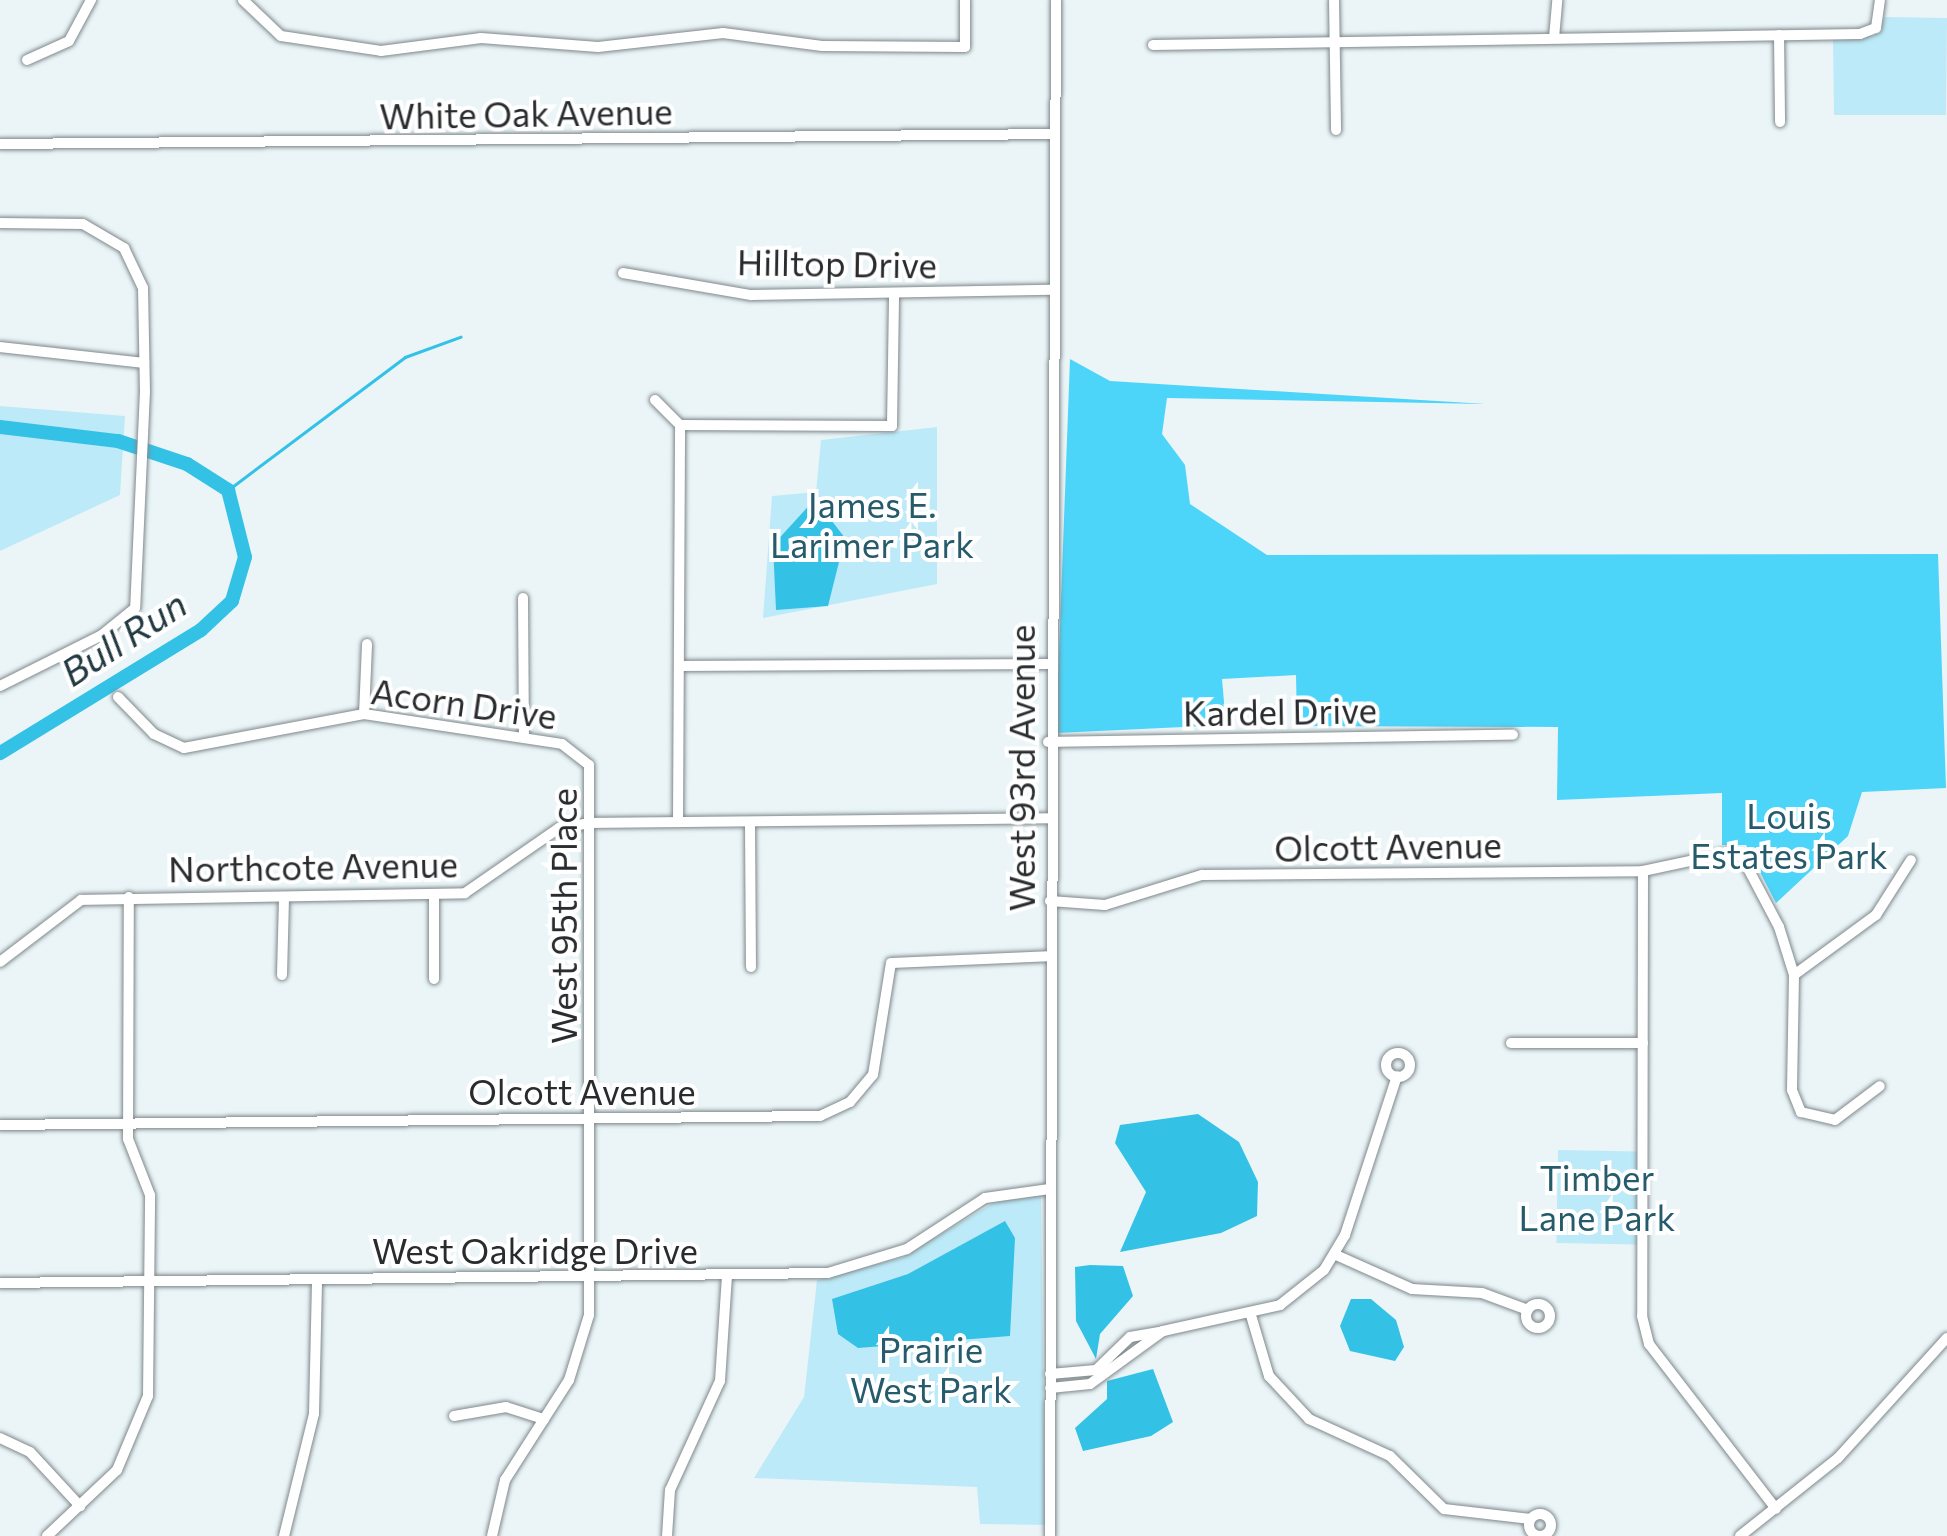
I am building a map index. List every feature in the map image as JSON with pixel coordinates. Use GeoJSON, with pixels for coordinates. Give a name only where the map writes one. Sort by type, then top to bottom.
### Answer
{"type":"FeatureCollection","features":[{"type":"Feature","properties":{"kind":"street"},"geometry":{"type":"LineString","coordinates":[[27,60],[69,41],[91,0]]}},
{"type":"Feature","properties":{"kind":"street"},"geometry":{"type":"LineString","coordinates":[[243,0],[280,36],[382,51],[481,38],[598,47],[723,33],[834,46],[965,46],[965,0]]}},
{"type":"Feature","properties":{"kind":"street","name":"West 93rd Avenue"},"geometry":{"type":"LineString","coordinates":[[1050,1536],[1047,664],[1056,0]]}},
{"type":"Feature","properties":{"kind":"street"},"geometry":{"type":"LineString","coordinates":[[1334,0],[1336,130]]}},
{"type":"Feature","properties":{"kind":"street"},"geometry":{"type":"LineString","coordinates":[[1554,38],[1557,0]]}},
{"type":"Feature","properties":{"kind":"street"},"geometry":{"type":"LineString","coordinates":[[1154,44],[1779,35],[1876,28],[1880,0]]}},
{"type":"Feature","properties":{"kind":"street"},"geometry":{"type":"LineString","coordinates":[[1779,35],[1780,122]]}},
{"type":"Feature","properties":{"kind":"street","name":"White Oak Avenue"},"geometry":{"type":"LineString","coordinates":[[0,144],[1053,134]]}},
{"type":"Feature","properties":{"kind":"street"},"geometry":{"type":"LineString","coordinates":[[0,222],[77,223],[119,243],[144,288],[143,449],[135,608],[102,635],[0,686]]}},
{"type":"Feature","properties":{"kind":"street","name":"Hilltop Drive"},"geometry":{"type":"LineString","coordinates":[[623,272],[751,294],[1052,290]]}},
{"type":"Feature","properties":{"kind":"street"},"geometry":{"type":"LineString","coordinates":[[680,426],[892,426],[894,294]]}},
{"type":"Feature","properties":{"kind":"street"},"geometry":{"type":"LineString","coordinates":[[0,347],[144,363]]}},
{"type":"Feature","properties":{"kind":"street"},"geometry":{"type":"LineString","coordinates":[[655,400],[680,426],[678,821]]}},
{"type":"Feature","properties":{"kind":"street"},"geometry":{"type":"LineString","coordinates":[[524,598],[524,738]]}},
{"type":"Feature","properties":{"kind":"street"},"geometry":{"type":"LineString","coordinates":[[364,714],[367,644]]}},
{"type":"Feature","properties":{"kind":"street"},"geometry":{"type":"LineString","coordinates":[[680,666],[1047,664]]}},
{"type":"Feature","properties":{"kind":"street","name":"Acorn Drive"},"geometry":{"type":"LineString","coordinates":[[118,697],[154,734],[193,750],[364,714],[524,738],[582,755]]}},
{"type":"Feature","properties":{"kind":"street","name":"Kardel Drive"},"geometry":{"type":"LineString","coordinates":[[1048,742],[1513,735]]}},
{"type":"Feature","properties":{"kind":"street","name":"West 95th Place"},"geometry":{"type":"LineString","coordinates":[[492,1536],[505,1480],[544,1419],[582,1346],[590,1277],[591,823],[582,755]]}},
{"type":"Feature","properties":{"kind":"street","name":"Northcote Avenue"},"geometry":{"type":"LineString","coordinates":[[0,962],[67,905],[128,897],[434,897],[485,886],[559,828],[591,823],[678,821],[750,825],[1048,818]]}},
{"type":"Feature","properties":{"kind":"street"},"geometry":{"type":"LineString","coordinates":[[750,825],[751,967]]}},
{"type":"Feature","properties":{"kind":"street","name":"Olcott Avenue"},"geometry":{"type":"LineString","coordinates":[[1050,901],[1104,905],[1202,875],[1643,871],[1728,853],[1742,858],[1770,910],[1794,975]]}},
{"type":"Feature","properties":{"kind":"street"},"geometry":{"type":"LineString","coordinates":[[1880,1086],[1835,1120],[1801,1112],[1792,1090],[1794,975],[1876,915],[1911,860]]}},
{"type":"Feature","properties":{"kind":"street"},"geometry":{"type":"LineString","coordinates":[[1643,871],[1649,1344],[1776,1509]]}},
{"type":"Feature","properties":{"kind":"street"},"geometry":{"type":"LineString","coordinates":[[47,1536],[118,1470],[144,1418],[150,1195],[128,1124],[128,897]]}},
{"type":"Feature","properties":{"kind":"street"},"geometry":{"type":"LineString","coordinates":[[434,897],[434,979]]}},
{"type":"Feature","properties":{"kind":"street"},"geometry":{"type":"LineString","coordinates":[[282,975],[284,898]]}},
{"type":"Feature","properties":{"kind":"street","name":"Olcott Avenue"},"geometry":{"type":"LineString","coordinates":[[0,1125],[590,1118],[836,1110],[863,1089],[879,1060],[891,964],[1049,956]]}},
{"type":"Feature","properties":{"kind":"street"},"geometry":{"type":"LineString","coordinates":[[1510,1043],[1643,1043]]}},
{"type":"Feature","properties":{"kind":"street"},"geometry":{"type":"LineString","coordinates":[[1104,1370],[1121,1344],[1294,1297],[1336,1255],[1397,1076]]}},
{"type":"Feature","properties":{"kind":"street","name":"West Oakridge Drive"},"geometry":{"type":"LineString","coordinates":[[0,1283],[727,1276],[850,1270],[907,1249],[985,1198],[1049,1188]]}},
{"type":"Feature","properties":{"kind":"street"},"geometry":{"type":"LineString","coordinates":[[1336,1255],[1412,1289],[1482,1293],[1528,1310]]}},
{"type":"Feature","properties":{"kind":"street"},"geometry":{"type":"LineString","coordinates":[[667,1536],[670,1490],[720,1380],[727,1276]]}},
{"type":"Feature","properties":{"kind":"street"},"geometry":{"type":"LineString","coordinates":[[284,1536],[314,1414],[317,1280]]}},
{"type":"Feature","properties":{"kind":"street"},"geometry":{"type":"LineString","coordinates":[[1250,1312],[1269,1376],[1310,1419],[1390,1456],[1444,1509],[1530,1519]]}},
{"type":"Feature","properties":{"kind":"street"},"geometry":{"type":"LineString","coordinates":[[1050,1388],[1082,1386],[1104,1370],[1134,1359],[1164,1330]]}},
{"type":"Feature","properties":{"kind":"street"},"geometry":{"type":"LineString","coordinates":[[1740,1536],[1838,1458],[1947,1338]]}},
{"type":"Feature","properties":{"kind":"street"},"geometry":{"type":"LineString","coordinates":[[1121,1344],[1134,1359]]}},
{"type":"Feature","properties":{"kind":"street"},"geometry":{"type":"LineString","coordinates":[[1050,1374],[1104,1370]]}},
{"type":"Feature","properties":{"kind":"street"},"geometry":{"type":"LineString","coordinates":[[454,1416],[506,1407],[544,1419]]}},
{"type":"Feature","properties":{"kind":"street"},"geometry":{"type":"LineString","coordinates":[[0,1438],[30,1452],[80,1506]]}},
{"type":"Feature","properties":{"kind":"green space"},"geometry":{"type":"Polygon","coordinates":[[[1885,17],[1947,18],[1946,115],[1834,115],[1833,39],[1874,36],[1885,17]]]}},
{"type":"Feature","properties":{"kind":"green space","name":"Louis Estates Park"},"geometry":{"type":"Polygon","coordinates":[[[1070,359],[1110,381],[1486,404],[1167,398],[1162,434],[1185,465],[1190,504],[1267,555],[1938,554],[1946,788],[1862,792],[1848,836],[1776,903],[1746,845],[1722,845],[1722,793],[1557,800],[1558,727],[1297,726],[1296,675],[1222,679],[1226,725],[1056,733],[1070,359]]]}},
{"type":"Feature","properties":{"kind":"green space"},"geometry":{"type":"Polygon","coordinates":[[[0,406],[125,416],[120,495],[0,551],[0,406]]]}},
{"type":"Feature","properties":{"kind":"green space","name":"James E. Larimer Park"},"geometry":{"type":"Polygon","coordinates":[[[937,427],[937,584],[763,618],[772,496],[816,492],[821,440],[937,427]]]}},
{"type":"Feature","properties":{"kind":"green space","name":"Timber Lane Park"},"geometry":{"type":"Polygon","coordinates":[[[1558,1150],[1638,1151],[1636,1244],[1556,1243],[1558,1150]]]}},
{"type":"Feature","properties":{"kind":"green space","name":"Prairie West Park"},"geometry":{"type":"Polygon","coordinates":[[[1041,1195],[1045,1525],[980,1524],[977,1487],[754,1478],[804,1397],[817,1280],[901,1258],[1000,1199],[1041,1195]]]}},
{"type":"Feature","properties":{"kind":"shaded area"},"geometry":{"type":"Polygon","coordinates":[[[815,499],[845,538],[828,606],[776,610],[773,545],[815,499]]]}},
{"type":"Feature","properties":{"kind":"shaded area"},"geometry":{"type":"Polygon","coordinates":[[[1198,1114],[1239,1142],[1258,1182],[1257,1216],[1221,1233],[1120,1252],[1146,1192],[1115,1143],[1120,1125],[1198,1114]]]}},
{"type":"Feature","properties":{"kind":"shaded area"},"geometry":{"type":"Polygon","coordinates":[[[1005,1221],[1015,1238],[1010,1336],[858,1348],[838,1334],[832,1299],[908,1274],[1005,1221]]]}},
{"type":"Feature","properties":{"kind":"shaded area"},"geometry":{"type":"Polygon","coordinates":[[[1123,1266],[1133,1296],[1100,1334],[1096,1359],[1076,1321],[1075,1267],[1123,1266]]]}},
{"type":"Feature","properties":{"kind":"shaded area"},"geometry":{"type":"Polygon","coordinates":[[[1351,1299],[1371,1299],[1396,1320],[1404,1347],[1395,1361],[1350,1351],[1340,1326],[1351,1299]]]}},
{"type":"Feature","properties":{"kind":"shaded area"},"geometry":{"type":"Polygon","coordinates":[[[1153,1369],[1173,1422],[1151,1436],[1083,1451],[1075,1428],[1107,1399],[1107,1381],[1153,1369]]]}},
{"type":"Feature","properties":{"kind":"waterway","name":"Bull Run"},"geometry":{"type":"LineString","coordinates":[[228,490],[405,357],[460,337]]}},
{"type":"Feature","properties":{"kind":"waterway","name":"Bull Run"},"geometry":{"type":"LineString","coordinates":[[0,427],[118,441],[187,464],[228,490],[245,557],[232,601],[201,630],[0,753]]}}]}
